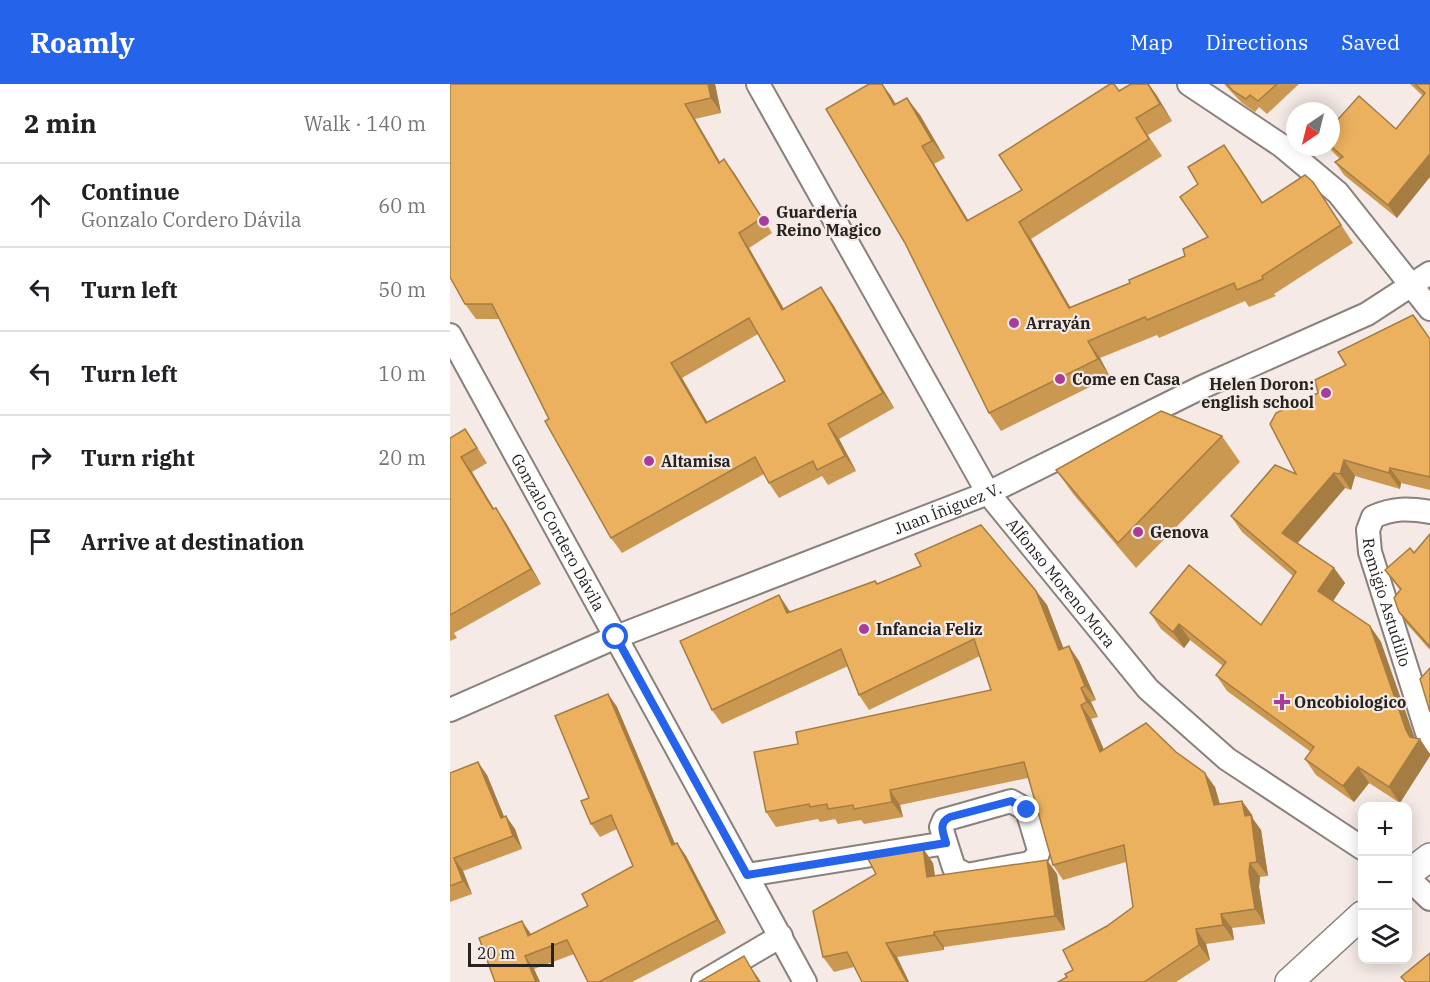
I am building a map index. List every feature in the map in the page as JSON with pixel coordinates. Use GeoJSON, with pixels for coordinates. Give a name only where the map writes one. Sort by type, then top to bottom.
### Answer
{"type":"FeatureCollection","features":[{"type":"Feature","properties":{"kind":"street","name":"Alfonso Moreno Mora"},"geometry":{"type":"LineString","coordinates":[[758,84],[988,493],[1148,689],[1227,759],[1358,845]]}},
{"type":"Feature","properties":{"kind":"street"},"geometry":{"type":"LineString","coordinates":[[1189,84],[1282,146],[1338,193],[1422,280],[1430,309]]}},
{"type":"Feature","properties":{"kind":"street","name":"Juan Íñiguez V."},"geometry":{"type":"LineString","coordinates":[[450,710],[616,637],[988,493],[1200,388],[1367,314],[1422,280]]}},
{"type":"Feature","properties":{"kind":"street","name":"Gonzalo Cordero Dávila"},"geometry":{"type":"LineString","coordinates":[[453,348],[616,637],[805,982]]}},
{"type":"Feature","properties":{"kind":"street","name":"Remigio Astudillo"},"geometry":{"type":"LineString","coordinates":[[1430,512],[1408,508],[1386,511],[1373,517],[1368,530],[1370,552],[1430,742]]}},
{"type":"Feature","properties":{"kind":"street"},"geometry":{"type":"LineString","coordinates":[[747,875],[946,843]]}},
{"type":"Feature","properties":{"kind":"street"},"geometry":{"type":"LineString","coordinates":[[1412,872],[1430,857]]}},
{"type":"Feature","properties":{"kind":"street"},"geometry":{"type":"LineString","coordinates":[[1412,881],[1430,899]]}},
{"type":"Feature","properties":{"kind":"street"},"geometry":{"type":"LineString","coordinates":[[1289,982],[1358,919]]}},
{"type":"Feature","properties":{"kind":"street"},"geometry":{"type":"LineString","coordinates":[[703,982],[781,936]]}},
{"type":"Feature","properties":{"kind":"building"},"geometry":{"type":"Polygon","coordinates":[[[450,84],[708,84],[711,98],[685,104],[719,163],[724,159],[762,218],[739,233],[782,310],[821,287],[883,393],[828,424],[845,456],[817,470],[813,461],[769,483],[755,457],[611,538],[545,421],[549,419],[492,304],[465,304],[450,277],[450,84]],[[749,318],[671,363],[706,423],[785,381],[749,318]]]}},
{"type":"Feature","properties":{"kind":"building"},"geometry":{"type":"Polygon","coordinates":[[[869,84],[882,84],[894,105],[907,98],[932,141],[922,146],[967,221],[1022,190],[999,155],[1110,84],[1114,84],[1119,91],[1131,84],[1148,84],[1160,104],[1136,118],[1149,139],[1019,222],[1069,308],[1130,283],[1129,280],[1185,256],[1183,249],[1208,237],[1180,197],[1198,184],[1188,167],[1224,145],[1262,203],[1305,175],[1313,182],[1341,225],[1262,276],[1263,279],[1237,290],[1234,283],[1147,320],[1145,317],[1088,341],[1098,359],[989,413],[905,243],[826,109],[869,84]]]}},
{"type":"Feature","properties":{"kind":"building"},"geometry":{"type":"Polygon","coordinates":[[[1227,84],[1277,84],[1258,101],[1250,95],[1246,99],[1227,84]]]}},
{"type":"Feature","properties":{"kind":"building"},"geometry":{"type":"Polygon","coordinates":[[[1415,84],[1430,84],[1430,154],[1388,205],[1335,162],[1343,157],[1340,154],[1340,117],[1359,96],[1396,129],[1425,93],[1415,84]]]}},
{"type":"Feature","properties":{"kind":"building"},"geometry":{"type":"Polygon","coordinates":[[[1413,315],[1430,339],[1430,477],[1390,468],[1389,473],[1344,460],[1340,474],[1334,473],[1282,533],[1334,568],[1318,591],[1370,626],[1406,730],[1410,737],[1420,739],[1389,787],[1358,767],[1343,786],[1305,759],[1314,747],[1216,675],[1226,662],[1179,624],[1173,632],[1150,613],[1189,565],[1261,625],[1296,572],[1231,516],[1275,465],[1296,474],[1270,424],[1276,413],[1318,393],[1315,380],[1346,365],[1338,352],[1413,315]]]}},
{"type":"Feature","properties":{"kind":"building"},"geometry":{"type":"Polygon","coordinates":[[[1161,411],[1222,436],[1118,543],[1056,470],[1161,411]]]}},
{"type":"Feature","properties":{"kind":"building"},"geometry":{"type":"Polygon","coordinates":[[[465,429],[477,448],[461,457],[493,509],[496,508],[531,569],[450,615],[450,438],[465,429]]]}},
{"type":"Feature","properties":{"kind":"building"},"geometry":{"type":"Polygon","coordinates":[[[981,525],[1036,591],[1059,650],[1069,646],[1085,686],[1081,688],[1087,702],[1081,705],[1100,752],[1146,723],[1176,752],[1205,773],[1214,805],[1242,801],[1245,816],[1251,815],[1257,862],[1250,863],[1249,872],[1255,909],[1221,914],[1223,925],[1196,929],[1199,945],[1144,982],[1058,982],[1067,977],[1065,974],[1073,970],[1063,950],[1107,926],[1133,907],[1124,845],[1053,865],[1024,762],[890,790],[892,802],[854,809],[853,805],[828,809],[827,804],[810,807],[809,804],[766,812],[754,752],[798,744],[796,732],[991,690],[974,639],[859,695],[841,649],[712,710],[680,641],[779,595],[787,613],[875,581],[877,584],[921,566],[915,554],[981,525]]]}},
{"type":"Feature","properties":{"kind":"building"},"geometry":{"type":"Polygon","coordinates":[[[1430,534],[1430,647],[1399,612],[1394,598],[1401,589],[1385,570],[1410,548],[1414,553],[1430,534]]]}},
{"type":"Feature","properties":{"kind":"building"},"geometry":{"type":"Polygon","coordinates":[[[1430,668],[1430,712],[1420,679],[1430,668]]]}},
{"type":"Feature","properties":{"kind":"building"},"geometry":{"type":"Polygon","coordinates":[[[608,694],[672,845],[677,843],[717,920],[599,982],[588,982],[567,940],[525,956],[536,982],[495,982],[479,938],[522,921],[528,936],[588,906],[582,894],[633,866],[611,815],[591,824],[581,801],[589,798],[555,716],[608,694]]]}},
{"type":"Feature","properties":{"kind":"building"},"geometry":{"type":"Polygon","coordinates":[[[478,762],[501,818],[506,816],[513,836],[454,858],[463,881],[450,886],[450,773],[478,762]]]}},
{"type":"Feature","properties":{"kind":"building"},"geometry":{"type":"Polygon","coordinates":[[[923,848],[927,877],[1047,860],[1055,916],[934,932],[934,935],[886,943],[907,982],[862,982],[847,952],[823,957],[813,911],[876,874],[867,857],[923,848]]]}},
{"type":"Feature","properties":{"kind":"building"},"geometry":{"type":"Polygon","coordinates":[[[1430,953],[1430,982],[1406,982],[1401,977],[1430,953]]]}},
{"type":"Feature","properties":{"kind":"building"},"geometry":{"type":"Polygon","coordinates":[[[744,956],[759,982],[699,982],[744,956]]]}},
{"type":"Feature","properties":{"kind":"place","name":"Guardería Reino Magico"},"geometry":{"type":"Point","coordinates":[764,221]}},
{"type":"Feature","properties":{"kind":"place","name":"Arrayán"},"geometry":{"type":"Point","coordinates":[1014,323]}},
{"type":"Feature","properties":{"kind":"place","name":"Come en Casa"},"geometry":{"type":"Point","coordinates":[1060,379]}},
{"type":"Feature","properties":{"kind":"place","name":"Helen Doron: english school"},"geometry":{"type":"Point","coordinates":[1326,393]}},
{"type":"Feature","properties":{"kind":"place","name":"Altamisa"},"geometry":{"type":"Point","coordinates":[649,461]}},
{"type":"Feature","properties":{"kind":"place","name":"Genova"},"geometry":{"type":"Point","coordinates":[1138,532]}},
{"type":"Feature","properties":{"kind":"place","name":"Infancia Feliz"},"geometry":{"type":"Point","coordinates":[864,629]}},
{"type":"Feature","properties":{"kind":"place","name":"Oncobiologico"},"geometry":{"type":"Point","coordinates":[1282,702]}},
{"type":"Feature","properties":{"kind":"route"},"geometry":{"type":"LineString","coordinates":[[616,637],[747,875],[946,843],[941,827],[944,820],[950,817],[1011,801],[1019,803],[1027,810]]}}]}
